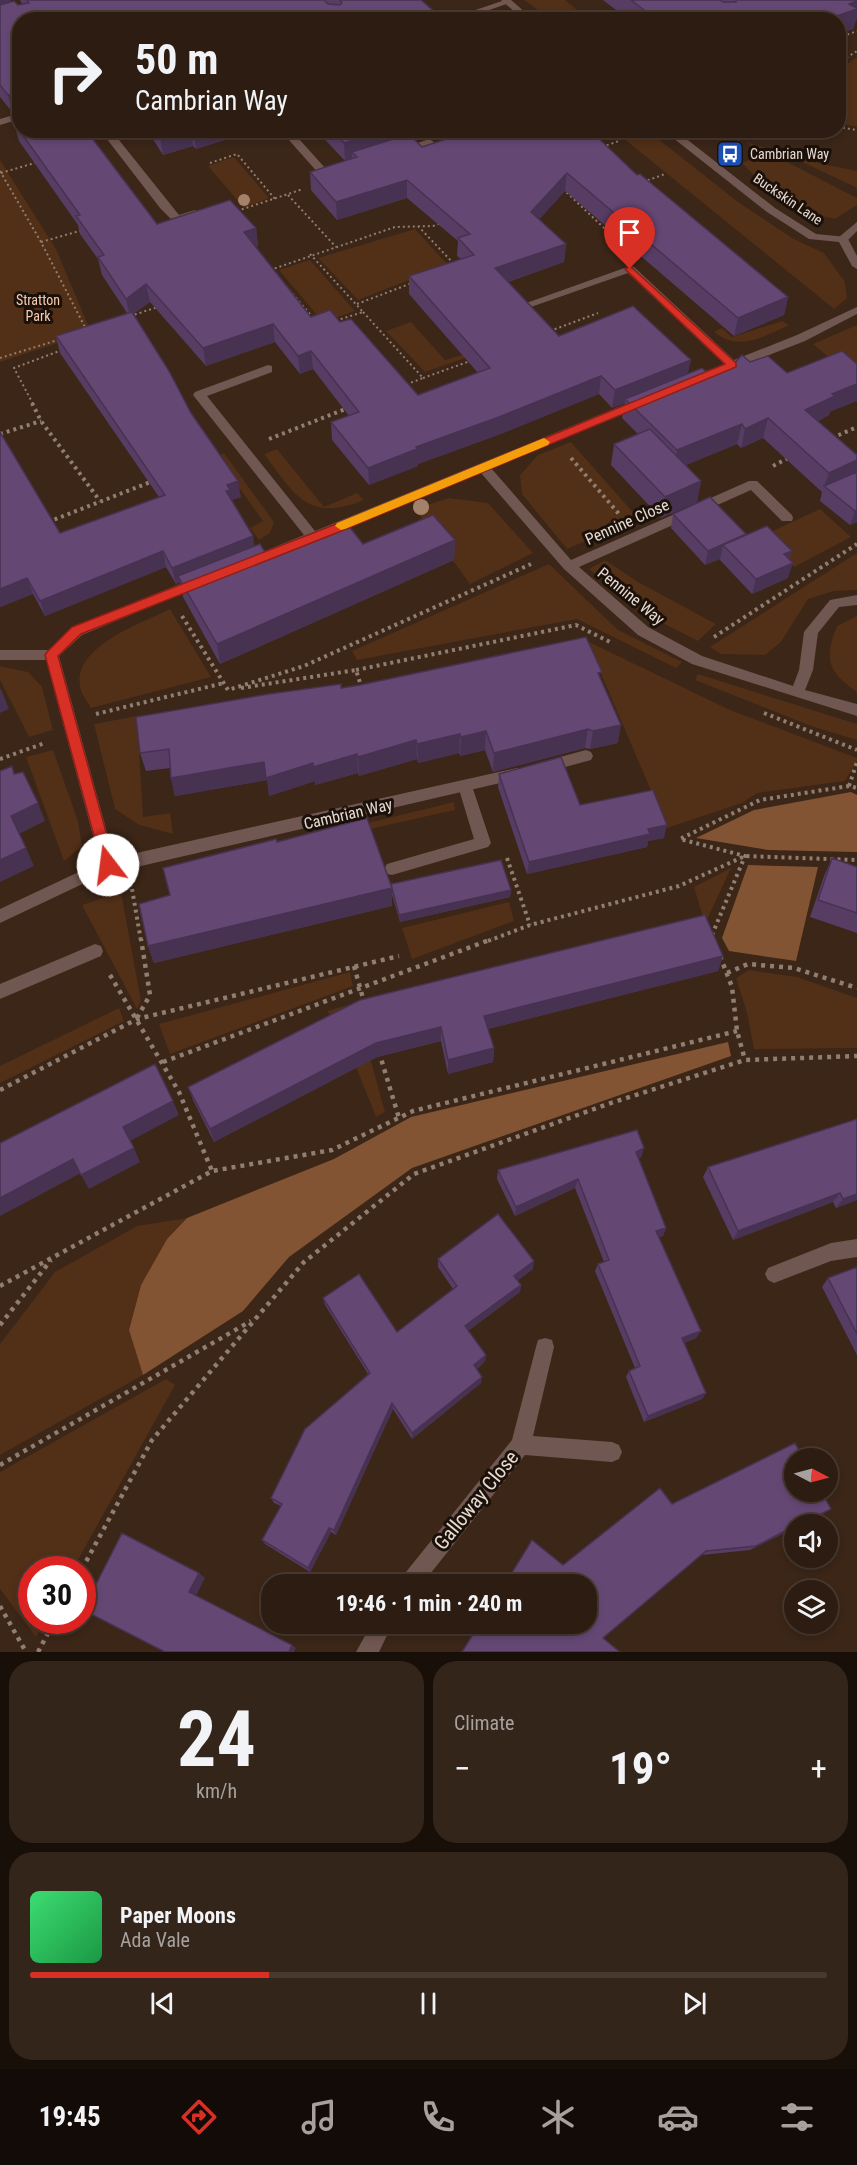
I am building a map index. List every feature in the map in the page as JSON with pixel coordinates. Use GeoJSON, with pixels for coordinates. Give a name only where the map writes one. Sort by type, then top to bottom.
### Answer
{"type":"FeatureCollection","features":[{"type":"Feature","properties":{"kind":"street"},"geometry":{"type":"LineString","coordinates":[[474,12],[507,1],[520,12]]}},
{"type":"Feature","properties":{"kind":"street"},"geometry":{"type":"LineString","coordinates":[[111,138],[177,219],[214,206]]}},
{"type":"Feature","properties":{"kind":"street"},"geometry":{"type":"LineString","coordinates":[[292,138],[324,173],[351,165]]}},
{"type":"Feature","properties":{"kind":"street","name":"Buckskin Lane"},"geometry":{"type":"LineString","coordinates":[[678,138],[771,210],[813,237],[843,239]]}},
{"type":"Feature","properties":{"kind":"street"},"geometry":{"type":"LineString","coordinates":[[389,154],[429,142]]}},
{"type":"Feature","properties":{"kind":"street"},"geometry":{"type":"LineString","coordinates":[[857,225],[843,239],[857,266]]}},
{"type":"Feature","properties":{"kind":"street"},"geometry":{"type":"LineString","coordinates":[[524,306],[630,269],[732,365]]}},
{"type":"Feature","properties":{"kind":"street"},"geometry":{"type":"LineString","coordinates":[[680,386],[801,338],[857,310]]}},
{"type":"Feature","properties":{"kind":"street"},"geometry":{"type":"LineString","coordinates":[[268,369],[199,395],[314,537]]}},
{"type":"Feature","properties":{"kind":"street"},"geometry":{"type":"LineString","coordinates":[[236,567],[484,468],[658,395]]}},
{"type":"Feature","properties":{"kind":"street","name":"Pennine Way"},"geometry":{"type":"LineString","coordinates":[[484,468],[556,553],[643,631],[697,660],[857,710]]}},
{"type":"Feature","properties":{"kind":"street"},"geometry":{"type":"LineString","coordinates":[[753,484],[787,518]]}},
{"type":"Feature","properties":{"kind":"street","name":"Pennine Close"},"geometry":{"type":"LineString","coordinates":[[569,566],[753,484]]}},
{"type":"Feature","properties":{"kind":"street"},"geometry":{"type":"LineString","coordinates":[[0,655],[52,655],[76,631],[213,576]]}},
{"type":"Feature","properties":{"kind":"street"},"geometry":{"type":"LineString","coordinates":[[797,693],[806,670],[811,632],[835,603],[857,600]]}},
{"type":"Feature","properties":{"kind":"street"},"geometry":{"type":"LineString","coordinates":[[52,655],[108,865]]}},
{"type":"Feature","properties":{"kind":"street","name":"Cambrian Way"},"geometry":{"type":"LineString","coordinates":[[0,916],[108,865],[128,863],[586,756]]}},
{"type":"Feature","properties":{"kind":"street"},"geometry":{"type":"LineString","coordinates":[[392,869],[483,843],[465,786]]}},
{"type":"Feature","properties":{"kind":"street"},"geometry":{"type":"LineString","coordinates":[[0,992],[95,951]]}},
{"type":"Feature","properties":{"kind":"street"},"geometry":{"type":"LineString","coordinates":[[774,1274],[831,1252],[857,1248]]}},
{"type":"Feature","properties":{"kind":"street","name":"Galloway Close"},"geometry":{"type":"LineString","coordinates":[[417,1574],[521,1445],[545,1347]]}},
{"type":"Feature","properties":{"kind":"street","name":"Galloway Close"},"geometry":{"type":"LineString","coordinates":[[521,1445],[612,1452]]}},
{"type":"Feature","properties":{"kind":"street"},"geometry":{"type":"LineString","coordinates":[[367,1652],[377,1634]]}},
{"type":"Feature","properties":{"kind":"path"},"geometry":{"type":"LineString","coordinates":[[734,143],[740,138]]}},
{"type":"Feature","properties":{"kind":"path"},"geometry":{"type":"LineString","coordinates":[[598,148],[619,141]]}},
{"type":"Feature","properties":{"kind":"path"},"geometry":{"type":"LineString","coordinates":[[210,163],[237,154],[275,198]]}},
{"type":"Feature","properties":{"kind":"path"},"geometry":{"type":"LineString","coordinates":[[45,160],[1,172],[41,242],[87,331]]}},
{"type":"Feature","properties":{"kind":"path"},"geometry":{"type":"LineString","coordinates":[[214,206],[239,212],[314,186],[324,173]]}},
{"type":"Feature","properties":{"kind":"path"},"geometry":{"type":"LineString","coordinates":[[637,185],[664,174]]}},
{"type":"Feature","properties":{"kind":"path"},"geometry":{"type":"LineString","coordinates":[[553,188],[573,189]]}},
{"type":"Feature","properties":{"kind":"path"},"geometry":{"type":"LineString","coordinates":[[563,189],[626,248],[630,269]]}},
{"type":"Feature","properties":{"kind":"path"},"geometry":{"type":"LineString","coordinates":[[287,194],[336,247]]}},
{"type":"Feature","properties":{"kind":"path"},"geometry":{"type":"LineString","coordinates":[[262,272],[395,227],[434,226],[445,222]]}},
{"type":"Feature","properties":{"kind":"path"},"geometry":{"type":"LineString","coordinates":[[418,226],[457,267]]}},
{"type":"Feature","properties":{"kind":"path"},"geometry":{"type":"LineString","coordinates":[[41,242],[86,229]]}},
{"type":"Feature","properties":{"kind":"path"},"geometry":{"type":"LineString","coordinates":[[310,254],[423,378]]}},
{"type":"Feature","properties":{"kind":"path"},"geometry":{"type":"LineString","coordinates":[[272,269],[279,277]]}},
{"type":"Feature","properties":{"kind":"path"},"geometry":{"type":"LineString","coordinates":[[357,304],[412,284]]}},
{"type":"Feature","properties":{"kind":"path"},"geometry":{"type":"LineString","coordinates":[[286,285],[320,325]]}},
{"type":"Feature","properties":{"kind":"path"},"geometry":{"type":"LineString","coordinates":[[130,316],[160,306]]}},
{"type":"Feature","properties":{"kind":"path"},"geometry":{"type":"LineString","coordinates":[[331,322],[363,312]]}},
{"type":"Feature","properties":{"kind":"path"},"geometry":{"type":"LineString","coordinates":[[544,334],[598,313]]}},
{"type":"Feature","properties":{"kind":"path"},"geometry":{"type":"LineString","coordinates":[[0,358],[65,338]]}},
{"type":"Feature","properties":{"kind":"path"},"geometry":{"type":"LineString","coordinates":[[70,347],[15,368],[41,421],[100,501]]}},
{"type":"Feature","properties":{"kind":"path"},"geometry":{"type":"LineString","coordinates":[[401,386],[479,358]]}},
{"type":"Feature","properties":{"kind":"path"},"geometry":{"type":"LineString","coordinates":[[242,450],[348,408]]}},
{"type":"Feature","properties":{"kind":"path"},"geometry":{"type":"LineString","coordinates":[[0,434],[41,421]]}},
{"type":"Feature","properties":{"kind":"path"},"geometry":{"type":"LineString","coordinates":[[828,440],[857,427]]}},
{"type":"Feature","properties":{"kind":"path"},"geometry":{"type":"LineString","coordinates":[[554,438],[638,536]]}},
{"type":"Feature","properties":{"kind":"path"},"geometry":{"type":"LineString","coordinates":[[753,484],[763,470],[798,453]]}},
{"type":"Feature","properties":{"kind":"path"},"geometry":{"type":"LineString","coordinates":[[40,525],[156,480]]}},
{"type":"Feature","properties":{"kind":"path"},"geometry":{"type":"LineString","coordinates":[[705,643],[857,544]]}},
{"type":"Feature","properties":{"kind":"path"},"geometry":{"type":"LineString","coordinates":[[228,690],[304,666],[556,553]]}},
{"type":"Feature","properties":{"kind":"path"},"geometry":{"type":"LineString","coordinates":[[169,593],[228,690]]}},
{"type":"Feature","properties":{"kind":"path"},"geometry":{"type":"LineString","coordinates":[[228,690],[356,669],[576,625],[616,645]]}},
{"type":"Feature","properties":{"kind":"path"},"geometry":{"type":"LineString","coordinates":[[356,669],[363,692]]}},
{"type":"Feature","properties":{"kind":"path"},"geometry":{"type":"LineString","coordinates":[[0,759],[72,726],[224,683]]}},
{"type":"Feature","properties":{"kind":"path"},"geometry":{"type":"LineString","coordinates":[[849,786],[857,762]]}},
{"type":"Feature","properties":{"kind":"path"},"geometry":{"type":"LineString","coordinates":[[857,788],[849,786],[760,800],[680,839],[745,856],[857,860]]}},
{"type":"Feature","properties":{"kind":"path"},"geometry":{"type":"LineString","coordinates":[[715,944],[711,934],[745,856]]}},
{"type":"Feature","properties":{"kind":"path"},"geometry":{"type":"LineString","coordinates":[[163,1062],[530,925],[679,886],[745,856]]}},
{"type":"Feature","properties":{"kind":"path"},"geometry":{"type":"LineString","coordinates":[[128,863],[150,995],[137,1019]]}},
{"type":"Feature","properties":{"kind":"path"},"geometry":{"type":"LineString","coordinates":[[95,951],[163,1062],[187,1110],[212,1171]]}},
{"type":"Feature","properties":{"kind":"path"},"geometry":{"type":"LineString","coordinates":[[719,953],[732,987],[737,1031],[745,1060]]}},
{"type":"Feature","properties":{"kind":"path"},"geometry":{"type":"LineString","coordinates":[[0,1089],[137,1019],[399,956]]}},
{"type":"Feature","properties":{"kind":"path"},"geometry":{"type":"LineString","coordinates":[[727,973],[748,964],[794,968],[857,988]]}},
{"type":"Feature","properties":{"kind":"path"},"geometry":{"type":"LineString","coordinates":[[354,966],[367,1010]]}},
{"type":"Feature","properties":{"kind":"path"},"geometry":{"type":"LineString","coordinates":[[0,1286],[212,1171],[332,1150],[413,1110],[737,1031]]}},
{"type":"Feature","properties":{"kind":"path"},"geometry":{"type":"LineString","coordinates":[[376,1042],[399,1118]]}},
{"type":"Feature","properties":{"kind":"path"},"geometry":{"type":"LineString","coordinates":[[89,1556],[152,1440],[255,1318],[304,1263],[414,1174],[608,1104],[745,1060],[857,1056]]}},
{"type":"Feature","properties":{"kind":"path"},"geometry":{"type":"LineString","coordinates":[[0,1325],[54,1256]]}},
{"type":"Feature","properties":{"kind":"path"},"geometry":{"type":"LineString","coordinates":[[0,1465],[255,1318]]}},
{"type":"Feature","properties":{"kind":"path"},"geometry":{"type":"LineString","coordinates":[[0,1605],[26,1652]]}},
{"type":"Feature","properties":{"kind":"path"},"geometry":{"type":"LineString","coordinates":[[38,1652],[48,1634]]}},
{"type":"Feature","properties":{"kind":"green space"},"geometry":{"type":"Polygon","coordinates":[[[524,0],[565,0],[580,12],[540,12],[524,0]]]}},
{"type":"Feature","properties":{"kind":"green space"},"geometry":{"type":"Polygon","coordinates":[[[857,57],[857,127],[846,125],[846,65],[857,57]]]}},
{"type":"Feature","properties":{"kind":"green space"},"geometry":{"type":"Polygon","coordinates":[[[623,138],[657,138],[738,202],[792,238],[824,253],[845,282],[847,298],[834,309],[623,138]]]}},
{"type":"Feature","properties":{"kind":"green space"},"geometry":{"type":"Polygon","coordinates":[[[746,142],[803,160],[857,171],[857,188],[800,161],[754,148],[746,142]]]}},
{"type":"Feature","properties":{"kind":"green space"},"geometry":{"type":"Polygon","coordinates":[[[759,156],[785,161],[857,198],[857,205],[835,219],[807,213],[769,190],[742,163],[759,156]]]}},
{"type":"Feature","properties":{"kind":"green space"},"geometry":{"type":"Polygon","coordinates":[[[234,157],[269,198],[244,208],[208,166],[234,157]]]}},
{"type":"Feature","properties":{"kind":"green space","name":"Stratton Park"},"geometry":{"type":"Polygon","coordinates":[[[0,160],[56,249],[91,332],[0,362],[0,160]]]}},
{"type":"Feature","properties":{"kind":"green space"},"geometry":{"type":"Polygon","coordinates":[[[415,229],[448,265],[358,300],[318,258],[415,229]]]}},
{"type":"Feature","properties":{"kind":"green space"},"geometry":{"type":"Polygon","coordinates":[[[310,260],[355,311],[323,322],[279,270],[310,260]]]}},
{"type":"Feature","properties":{"kind":"green space"},"geometry":{"type":"Polygon","coordinates":[[[782,321],[789,325],[760,338],[742,342],[723,338],[714,332],[722,328],[732,337],[782,321]]]}},
{"type":"Feature","properties":{"kind":"green space"},"geometry":{"type":"Polygon","coordinates":[[[411,322],[445,360],[539,332],[425,372],[386,331],[411,322]]]}},
{"type":"Feature","properties":{"kind":"green space"},"geometry":{"type":"Polygon","coordinates":[[[857,325],[857,381],[813,344],[857,325]]]}},
{"type":"Feature","properties":{"kind":"green space"},"geometry":{"type":"Polygon","coordinates":[[[571,442],[638,518],[567,549],[522,494],[520,475],[538,455],[571,442]]]}},
{"type":"Feature","properties":{"kind":"green space"},"geometry":{"type":"Polygon","coordinates":[[[277,449],[324,507],[357,493],[364,500],[329,508],[316,506],[305,501],[294,493],[264,454],[277,449]]]}},
{"type":"Feature","properties":{"kind":"green space"},"geometry":{"type":"Polygon","coordinates":[[[224,453],[274,522],[270,533],[259,540],[250,528],[263,521],[217,457],[224,453]]]}},
{"type":"Feature","properties":{"kind":"green space"},"geometry":{"type":"Polygon","coordinates":[[[449,498],[488,503],[533,553],[470,584],[415,509],[449,498]]]}},
{"type":"Feature","properties":{"kind":"green space"},"geometry":{"type":"Polygon","coordinates":[[[820,509],[851,537],[794,567],[762,536],[820,509]]]}},
{"type":"Feature","properties":{"kind":"green space"},"geometry":{"type":"Polygon","coordinates":[[[857,553],[857,590],[834,591],[808,599],[781,642],[765,655],[721,654],[710,647],[857,553]]]}},
{"type":"Feature","properties":{"kind":"green space"},"geometry":{"type":"Polygon","coordinates":[[[605,560],[638,582],[716,624],[698,641],[639,611],[589,569],[605,560]]]}},
{"type":"Feature","properties":{"kind":"green space"},"geometry":{"type":"Polygon","coordinates":[[[549,564],[618,630],[682,662],[676,668],[577,619],[357,660],[352,651],[549,564]]]}},
{"type":"Feature","properties":{"kind":"green space"},"geometry":{"type":"Polygon","coordinates":[[[170,609],[211,677],[91,708],[80,687],[81,672],[87,660],[97,648],[111,638],[170,609]]]}},
{"type":"Feature","properties":{"kind":"green space"},"geometry":{"type":"Polygon","coordinates":[[[857,616],[857,692],[834,671],[831,664],[830,647],[837,626],[857,616]]]}},
{"type":"Feature","properties":{"kind":"green space"},"geometry":{"type":"Polygon","coordinates":[[[587,641],[730,710],[857,758],[857,761],[845,781],[757,793],[742,803],[667,828],[587,641]]]}},
{"type":"Feature","properties":{"kind":"green space"},"geometry":{"type":"Polygon","coordinates":[[[0,666],[28,672],[42,687],[53,730],[29,737],[0,680],[0,666]]]}},
{"type":"Feature","properties":{"kind":"green space"},"geometry":{"type":"Polygon","coordinates":[[[698,674],[857,724],[857,740],[811,726],[695,680],[698,674]]]}},
{"type":"Feature","properties":{"kind":"green space"},"geometry":{"type":"Polygon","coordinates":[[[137,716],[143,817],[170,813],[173,834],[139,825],[115,809],[94,724],[137,716]]]}},
{"type":"Feature","properties":{"kind":"green space"},"geometry":{"type":"Polygon","coordinates":[[[53,750],[78,821],[82,846],[64,861],[26,757],[53,750]]]}},
{"type":"Feature","properties":{"kind":"green space"},"geometry":{"type":"Polygon","coordinates":[[[454,802],[455,810],[365,830],[364,824],[454,802]]]}},
{"type":"Feature","properties":{"kind":"green space"},"geometry":{"type":"Polygon","coordinates":[[[731,868],[705,924],[694,887],[731,868]]]}},
{"type":"Feature","properties":{"kind":"green space"},"geometry":{"type":"Polygon","coordinates":[[[121,892],[141,1001],[137,1009],[82,905],[121,892]]]}},
{"type":"Feature","properties":{"kind":"green space"},"geometry":{"type":"Polygon","coordinates":[[[509,902],[514,921],[412,959],[402,928],[509,902]]]}},
{"type":"Feature","properties":{"kind":"green space"},"geometry":{"type":"Polygon","coordinates":[[[749,970],[797,977],[857,998],[857,1048],[754,1049],[747,1013],[736,978],[749,970]]]}},
{"type":"Feature","properties":{"kind":"green space"},"geometry":{"type":"Polygon","coordinates":[[[350,972],[353,986],[170,1054],[159,1024],[350,972]]]}},
{"type":"Feature","properties":{"kind":"green space"},"geometry":{"type":"Polygon","coordinates":[[[355,1003],[385,1112],[376,1117],[340,1027],[327,1011],[355,1003]]]}},
{"type":"Feature","properties":{"kind":"green space"},"geometry":{"type":"Polygon","coordinates":[[[119,1008],[124,1021],[0,1083],[0,1066],[119,1008]]]}},
{"type":"Feature","properties":{"kind":"green space"},"geometry":{"type":"Polygon","coordinates":[[[187,1218],[167,1239],[141,1285],[129,1330],[143,1375],[0,1455],[0,1344],[55,1272],[137,1226],[187,1218]]]}},
{"type":"Feature","properties":{"kind":"green space"},"geometry":{"type":"Polygon","coordinates":[[[166,1379],[175,1385],[80,1556],[18,1556],[18,1613],[0,1589],[0,1472],[166,1379]]]}},
{"type":"Feature","properties":{"kind":"shaded area"},"geometry":{"type":"Polygon","coordinates":[[[851,792],[857,795],[857,852],[768,850],[696,838],[754,810],[851,792]]]}},
{"type":"Feature","properties":{"kind":"shaded area"},"geometry":{"type":"Polygon","coordinates":[[[748,865],[818,867],[796,961],[729,951],[722,938],[748,865]]]}},
{"type":"Feature","properties":{"kind":"shaded area"},"geometry":{"type":"Polygon","coordinates":[[[728,1042],[731,1056],[412,1168],[289,1257],[243,1311],[143,1375],[129,1330],[141,1285],[167,1239],[187,1218],[334,1159],[411,1117],[728,1042]]]}},
{"type":"Feature","properties":{"kind":"building"},"geometry":{"type":"Polygon","coordinates":[[[27,0],[324,0],[328,4],[340,5],[342,3],[340,0],[421,0],[435,12],[12,12],[12,94],[8,95],[0,85],[0,5],[14,1],[18,5],[29,3],[27,0]]]}},
{"type":"Feature","properties":{"kind":"building"},"geometry":{"type":"Polygon","coordinates":[[[631,0],[736,2],[736,0],[857,0],[849,4],[857,9],[846,13],[647,12],[631,0]]]}},
{"type":"Feature","properties":{"kind":"building"},"geometry":{"type":"Polygon","coordinates":[[[25,138],[92,138],[157,224],[230,200],[256,228],[244,232],[311,317],[330,310],[340,322],[351,319],[418,395],[490,368],[409,276],[474,255],[458,238],[470,234],[407,180],[336,202],[310,172],[357,157],[352,152],[396,138],[413,138],[422,147],[450,138],[598,138],[637,175],[640,174],[788,297],[738,318],[567,173],[531,212],[566,244],[495,268],[559,336],[633,306],[691,360],[615,390],[601,376],[416,447],[417,449],[368,468],[331,422],[359,412],[311,351],[298,356],[273,324],[203,348],[146,284],[126,299],[98,257],[104,255],[76,216],[80,215],[25,138]]]}},
{"type":"Feature","properties":{"kind":"building"},"geometry":{"type":"Polygon","coordinates":[[[339,138],[361,138],[344,143],[339,138]]]}},
{"type":"Feature","properties":{"kind":"building"},"geometry":{"type":"Polygon","coordinates":[[[132,312],[169,371],[191,413],[238,481],[227,485],[230,490],[226,491],[253,536],[172,568],[163,551],[40,601],[27,578],[0,589],[0,432],[60,533],[165,495],[56,336],[132,312]]]}},
{"type":"Feature","properties":{"kind":"building"},"geometry":{"type":"Polygon","coordinates":[[[842,351],[857,364],[857,384],[832,394],[835,396],[805,410],[857,455],[857,460],[829,473],[768,418],[745,429],[742,424],[677,450],[625,399],[702,368],[711,376],[728,370],[742,355],[750,362],[768,356],[787,373],[842,351]]]}},
{"type":"Feature","properties":{"kind":"building"},"geometry":{"type":"Polygon","coordinates":[[[650,429],[701,481],[665,497],[614,444],[650,429]]]}},
{"type":"Feature","properties":{"kind":"building"},"geometry":{"type":"Polygon","coordinates":[[[857,472],[857,510],[855,511],[824,486],[857,472]]]}},
{"type":"Feature","properties":{"kind":"building"},"geometry":{"type":"Polygon","coordinates":[[[710,497],[746,534],[708,551],[673,514],[710,497]]]}},
{"type":"Feature","properties":{"kind":"building"},"geometry":{"type":"Polygon","coordinates":[[[433,515],[455,540],[217,644],[178,576],[260,544],[268,557],[348,525],[363,544],[433,515]]]}},
{"type":"Feature","properties":{"kind":"building"},"geometry":{"type":"Polygon","coordinates":[[[767,526],[792,551],[784,554],[793,563],[756,579],[723,545],[767,526]]]}},
{"type":"Feature","properties":{"kind":"building"},"geometry":{"type":"Polygon","coordinates":[[[586,637],[602,672],[598,673],[621,725],[593,731],[588,729],[494,753],[486,731],[461,737],[460,734],[417,744],[416,740],[313,767],[313,763],[266,778],[264,762],[171,778],[169,749],[140,753],[136,717],[269,694],[341,684],[341,688],[360,685],[586,637]]]}},
{"type":"Feature","properties":{"kind":"building"},"geometry":{"type":"Polygon","coordinates":[[[561,757],[580,805],[653,790],[667,825],[648,829],[650,834],[529,862],[499,774],[561,757]]]}},
{"type":"Feature","properties":{"kind":"building"},"geometry":{"type":"Polygon","coordinates":[[[12,766],[14,774],[23,772],[38,803],[11,816],[26,848],[0,860],[0,771],[12,766]]]}},
{"type":"Feature","properties":{"kind":"building"},"geometry":{"type":"Polygon","coordinates":[[[367,818],[392,888],[148,946],[139,904],[170,895],[163,868],[276,839],[277,842],[367,818]]]}},
{"type":"Feature","properties":{"kind":"building"},"geometry":{"type":"Polygon","coordinates":[[[832,858],[857,867],[857,913],[818,900],[832,858]]]}},
{"type":"Feature","properties":{"kind":"building"},"geometry":{"type":"Polygon","coordinates":[[[501,860],[511,890],[399,915],[391,884],[501,860]]]}},
{"type":"Feature","properties":{"kind":"building"},"geometry":{"type":"Polygon","coordinates":[[[705,915],[723,956],[484,1016],[494,1048],[448,1060],[441,1027],[376,1043],[210,1129],[188,1087],[360,1000],[705,915]]]}},
{"type":"Feature","properties":{"kind":"building"},"geometry":{"type":"Polygon","coordinates":[[[155,1064],[173,1101],[123,1127],[134,1148],[81,1175],[73,1159],[0,1198],[0,1143],[155,1064]]]}},
{"type":"Feature","properties":{"kind":"building"},"geometry":{"type":"Polygon","coordinates":[[[857,1119],[857,1194],[843,1199],[840,1193],[738,1231],[708,1167],[857,1119]]]}},
{"type":"Feature","properties":{"kind":"building"},"geometry":{"type":"Polygon","coordinates":[[[637,1130],[644,1148],[636,1152],[666,1228],[656,1231],[701,1331],[682,1338],[706,1393],[648,1416],[629,1371],[640,1366],[598,1264],[609,1260],[578,1179],[516,1207],[498,1170],[637,1130]]]}},
{"type":"Feature","properties":{"kind":"building"},"geometry":{"type":"Polygon","coordinates":[[[498,1214],[534,1261],[514,1276],[521,1285],[465,1326],[486,1355],[474,1365],[482,1377],[412,1433],[392,1403],[334,1530],[329,1528],[308,1568],[262,1540],[282,1504],[271,1498],[305,1429],[370,1373],[323,1298],[359,1274],[397,1332],[457,1286],[438,1259],[498,1214]]]}},
{"type":"Feature","properties":{"kind":"building"},"geometry":{"type":"Polygon","coordinates":[[[857,1267],[857,1334],[828,1278],[857,1267]]]}},
{"type":"Feature","properties":{"kind":"building"},"geometry":{"type":"Polygon","coordinates":[[[795,1443],[798,1448],[785,1448],[795,1443]]]}},
{"type":"Feature","properties":{"kind":"building"},"geometry":{"type":"Polygon","coordinates":[[[784,1448],[784,1502],[827,1502],[831,1509],[821,1514],[784,1514],[784,1532],[756,1546],[706,1551],[603,1638],[620,1652],[462,1652],[473,1634],[597,1634],[597,1574],[511,1574],[532,1540],[563,1565],[660,1488],[672,1504],[784,1448]]]}},
{"type":"Feature","properties":{"kind":"building"},"geometry":{"type":"Polygon","coordinates":[[[122,1533],[199,1573],[189,1592],[261,1629],[261,1634],[271,1634],[292,1645],[289,1652],[165,1652],[96,1617],[96,1584],[122,1533]]]}},
{"type":"Feature","properties":{"kind":"slow traffic"},"geometry":{"type":"LineString","coordinates":[[341,526],[544,442]]}},
{"type":"Feature","properties":{"kind":"place","name":"Cambrian Way"},"geometry":{"type":"Point","coordinates":[730,154]}},
{"type":"Feature","properties":{"kind":"route"},"geometry":{"type":"LineString","coordinates":[[108,865],[52,655],[76,631],[335,529],[732,365],[630,269]]}}]}
